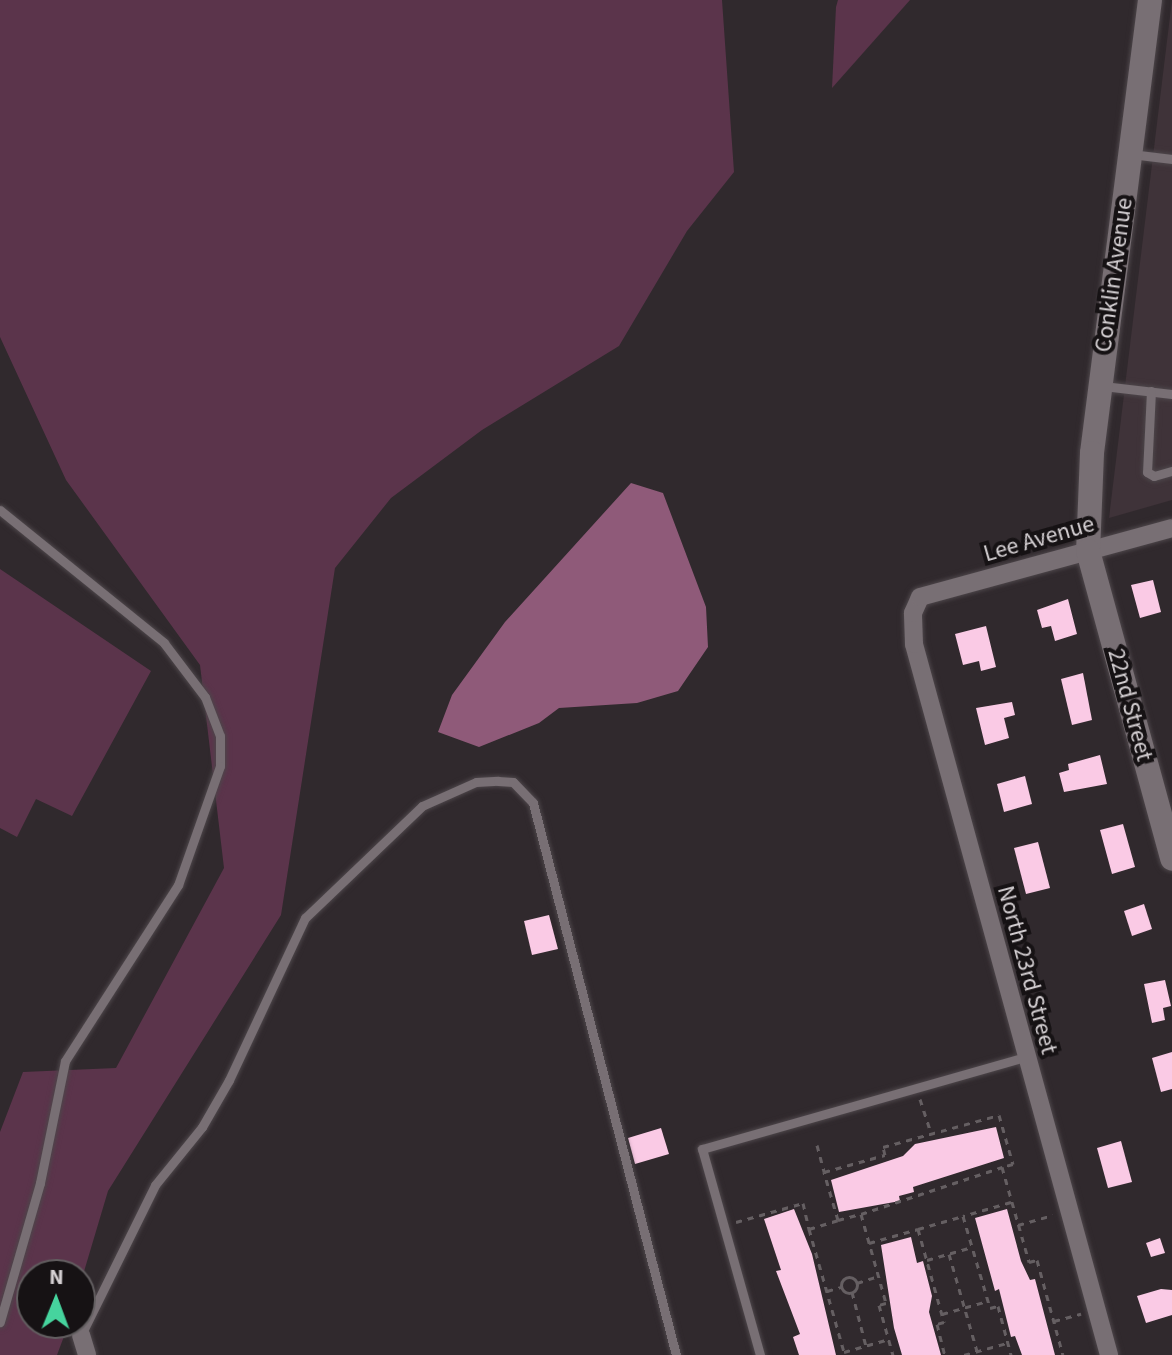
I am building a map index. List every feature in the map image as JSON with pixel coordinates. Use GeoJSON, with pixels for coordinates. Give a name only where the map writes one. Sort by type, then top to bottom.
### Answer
{"type":"FeatureCollection","features":[{"type":"Feature","properties":{"kind":"street","name":"Conklin Avenue"},"geometry":{"type":"LineString","coordinates":[[1088,551],[1100,385],[1150,0]]}},
{"type":"Feature","properties":{"kind":"street","name":"Lee Avenue"},"geometry":{"type":"LineString","coordinates":[[920,597],[1172,528]]}},
{"type":"Feature","properties":{"kind":"street","name":"22nd Street"},"geometry":{"type":"LineString","coordinates":[[1088,551],[1172,859]]}},
{"type":"Feature","properties":{"kind":"street","name":"North 23rd Street"},"geometry":{"type":"LineString","coordinates":[[920,597],[913,613],[914,644],[1109,1355]]}},
{"type":"Feature","properties":{"kind":"lane"},"geometry":{"type":"LineString","coordinates":[[1131,154],[1172,159]]}},
{"type":"Feature","properties":{"kind":"lane"},"geometry":{"type":"LineString","coordinates":[[1100,385],[1172,394]]}},
{"type":"Feature","properties":{"kind":"lane"},"geometry":{"type":"LineString","coordinates":[[1151,391],[1147,472],[1154,476],[1172,471]]}},
{"type":"Feature","properties":{"kind":"lane"},"geometry":{"type":"LineString","coordinates":[[0,510],[164,643],[205,697],[220,736],[220,766],[178,885],[65,1061],[40,1183],[0,1322]]}},
{"type":"Feature","properties":{"kind":"lane"},"geometry":{"type":"LineString","coordinates":[[96,1305],[155,1185],[202,1127],[229,1080],[305,918],[422,806],[476,782],[513,782],[533,803],[676,1355]]}},
{"type":"Feature","properties":{"kind":"lane"},"geometry":{"type":"LineString","coordinates":[[760,1355],[702,1149],[1025,1057]]}},
{"type":"Feature","properties":{"kind":"path"},"geometry":{"type":"LineString","coordinates":[[917,1087],[931,1134]]}},
{"type":"Feature","properties":{"kind":"path"},"geometry":{"type":"LineString","coordinates":[[809,1229],[1013,1164],[999,1115],[883,1147],[885,1155],[824,1172]]}},
{"type":"Feature","properties":{"kind":"path"},"geometry":{"type":"LineString","coordinates":[[817,1145],[838,1220]]}},
{"type":"Feature","properties":{"kind":"path"},"geometry":{"type":"LineString","coordinates":[[1002,1167],[1029,1262],[1037,1260],[1063,1355]]}},
{"type":"Feature","properties":{"kind":"path"},"geometry":{"type":"LineString","coordinates":[[869,1243],[1012,1202]]}},
{"type":"Feature","properties":{"kind":"path"},"geometry":{"type":"LineString","coordinates":[[724,1226],[803,1203],[845,1353],[889,1339]]}},
{"type":"Feature","properties":{"kind":"path"},"geometry":{"type":"LineString","coordinates":[[861,1214],[886,1303],[879,1305],[893,1355]]}},
{"type":"Feature","properties":{"kind":"path"},"geometry":{"type":"LineString","coordinates":[[1018,1225],[1057,1214]]}},
{"type":"Feature","properties":{"kind":"path"},"geometry":{"type":"LineString","coordinates":[[963,1216],[990,1308],[998,1306],[1011,1355]]}},
{"type":"Feature","properties":{"kind":"path"},"geometry":{"type":"LineString","coordinates":[[918,1229],[944,1322],[937,1324],[945,1355]]}},
{"type":"Feature","properties":{"kind":"path"},"geometry":{"type":"LineString","coordinates":[[927,1260],[972,1247]]}},
{"type":"Feature","properties":{"kind":"path"},"geometry":{"type":"LineString","coordinates":[[949,1254],[977,1351]]}},
{"type":"Feature","properties":{"kind":"path"},"geometry":{"type":"LineString","coordinates":[[866,1346],[852,1292],[857,1283],[879,1276]]}},
{"type":"Feature","properties":{"kind":"path"},"geometry":{"type":"LineString","coordinates":[[841,1287],[846,1277],[857,1283]]}},
{"type":"Feature","properties":{"kind":"path"},"geometry":{"type":"LineString","coordinates":[[827,1291],[841,1287],[852,1292]]}},
{"type":"Feature","properties":{"kind":"path"},"geometry":{"type":"LineString","coordinates":[[942,1314],[988,1301]]}},
{"type":"Feature","properties":{"kind":"path"},"geometry":{"type":"LineString","coordinates":[[1054,1321],[1083,1314]]}},
{"type":"Feature","properties":{"kind":"path"},"geometry":{"type":"LineString","coordinates":[[964,1355],[1007,1343]]}},
{"type":"Feature","properties":{"kind":"shaded area"},"geometry":{"type":"Polygon","coordinates":[[[0,0],[722,0],[734,172],[687,231],[619,346],[482,430],[391,498],[335,568],[281,915],[108,1191],[88,1259],[16,1259],[16,1339],[63,1339],[57,1355],[0,1355],[0,1132],[23,1072],[116,1068],[224,868],[200,665],[66,480],[0,337],[0,0]]]}},
{"type":"Feature","properties":{"kind":"shaded area"},"geometry":{"type":"Polygon","coordinates":[[[838,0],[910,0],[832,88],[836,7],[838,0]]]}},
{"type":"Feature","properties":{"kind":"shaded area"},"geometry":{"type":"Polygon","coordinates":[[[1172,0],[1172,500],[1109,518],[1172,0]]]}},
{"type":"Feature","properties":{"kind":"shaded area"},"geometry":{"type":"Polygon","coordinates":[[[631,483],[663,493],[706,607],[708,647],[678,691],[637,703],[559,708],[539,723],[479,747],[438,732],[452,695],[505,622],[631,483]]]}},
{"type":"Feature","properties":{"kind":"shaded area"},"geometry":{"type":"Polygon","coordinates":[[[0,569],[151,671],[72,816],[36,799],[17,837],[0,828],[0,569]]]}},
{"type":"Feature","properties":{"kind":"building"},"geometry":{"type":"Polygon","coordinates":[[[1153,580],[1161,612],[1140,618],[1131,585],[1153,580]]]}},
{"type":"Feature","properties":{"kind":"building"},"geometry":{"type":"Polygon","coordinates":[[[1068,599],[1077,634],[1055,641],[1051,626],[1042,628],[1037,610],[1068,599]]]}},
{"type":"Feature","properties":{"kind":"building"},"geometry":{"type":"Polygon","coordinates":[[[986,626],[996,667],[981,671],[979,661],[963,665],[955,634],[986,626]]]}},
{"type":"Feature","properties":{"kind":"building"},"geometry":{"type":"Polygon","coordinates":[[[1083,673],[1092,720],[1072,725],[1061,679],[1083,673]]]}},
{"type":"Feature","properties":{"kind":"building"},"geometry":{"type":"Polygon","coordinates":[[[1012,702],[1015,715],[1004,718],[1009,738],[985,745],[976,708],[1012,702]]]}},
{"type":"Feature","properties":{"kind":"building"},"geometry":{"type":"Polygon","coordinates":[[[1100,755],[1107,784],[1064,792],[1059,773],[1069,770],[1068,764],[1100,755]]]}},
{"type":"Feature","properties":{"kind":"building"},"geometry":{"type":"Polygon","coordinates":[[[1025,776],[1032,804],[1004,812],[997,784],[1025,776]]]}},
{"type":"Feature","properties":{"kind":"building"},"geometry":{"type":"Polygon","coordinates":[[[1123,824],[1135,867],[1112,874],[1100,830],[1123,824]]]}},
{"type":"Feature","properties":{"kind":"building"},"geometry":{"type":"Polygon","coordinates":[[[1038,842],[1050,888],[1026,894],[1014,848],[1038,842]]]}},
{"type":"Feature","properties":{"kind":"building"},"geometry":{"type":"Polygon","coordinates":[[[1144,904],[1152,929],[1132,936],[1124,911],[1144,904]]]}},
{"type":"Feature","properties":{"kind":"building"},"geometry":{"type":"Polygon","coordinates":[[[549,915],[558,949],[532,955],[524,921],[549,915]]]}},
{"type":"Feature","properties":{"kind":"building"},"geometry":{"type":"Polygon","coordinates":[[[1165,980],[1171,1006],[1163,1008],[1165,1020],[1152,1023],[1144,984],[1165,980]]]}},
{"type":"Feature","properties":{"kind":"building"},"geometry":{"type":"Polygon","coordinates":[[[1172,1052],[1172,1089],[1161,1092],[1152,1058],[1172,1052]]]}},
{"type":"Feature","properties":{"kind":"building"},"geometry":{"type":"Polygon","coordinates":[[[996,1127],[1004,1158],[913,1187],[914,1192],[899,1196],[900,1201],[839,1212],[831,1180],[903,1156],[915,1144],[996,1127]]]}},
{"type":"Feature","properties":{"kind":"building"},"geometry":{"type":"Polygon","coordinates":[[[661,1128],[669,1154],[635,1164],[628,1138],[661,1128]]]}},
{"type":"Feature","properties":{"kind":"building"},"geometry":{"type":"Polygon","coordinates":[[[1121,1141],[1132,1182],[1108,1188],[1097,1148],[1121,1141]]]}},
{"type":"Feature","properties":{"kind":"building"},"geometry":{"type":"Polygon","coordinates":[[[794,1209],[812,1254],[836,1355],[799,1355],[793,1337],[800,1334],[776,1271],[781,1270],[764,1219],[794,1209]]]}},
{"type":"Feature","properties":{"kind":"building"},"geometry":{"type":"Polygon","coordinates":[[[1007,1209],[1021,1261],[1030,1280],[1035,1279],[1055,1355],[1022,1355],[1015,1336],[1011,1337],[999,1289],[995,1291],[975,1218],[1007,1209]]]}},
{"type":"Feature","properties":{"kind":"building"},"geometry":{"type":"Polygon","coordinates":[[[911,1237],[917,1263],[923,1261],[932,1296],[929,1312],[941,1355],[902,1355],[894,1328],[881,1245],[911,1237]]]}},
{"type":"Feature","properties":{"kind":"building"},"geometry":{"type":"Polygon","coordinates":[[[1160,1238],[1165,1253],[1151,1257],[1146,1243],[1160,1238]]]}},
{"type":"Feature","properties":{"kind":"building"},"geometry":{"type":"Polygon","coordinates":[[[1161,1289],[1172,1290],[1172,1315],[1146,1323],[1137,1296],[1161,1289]]]}}]}
